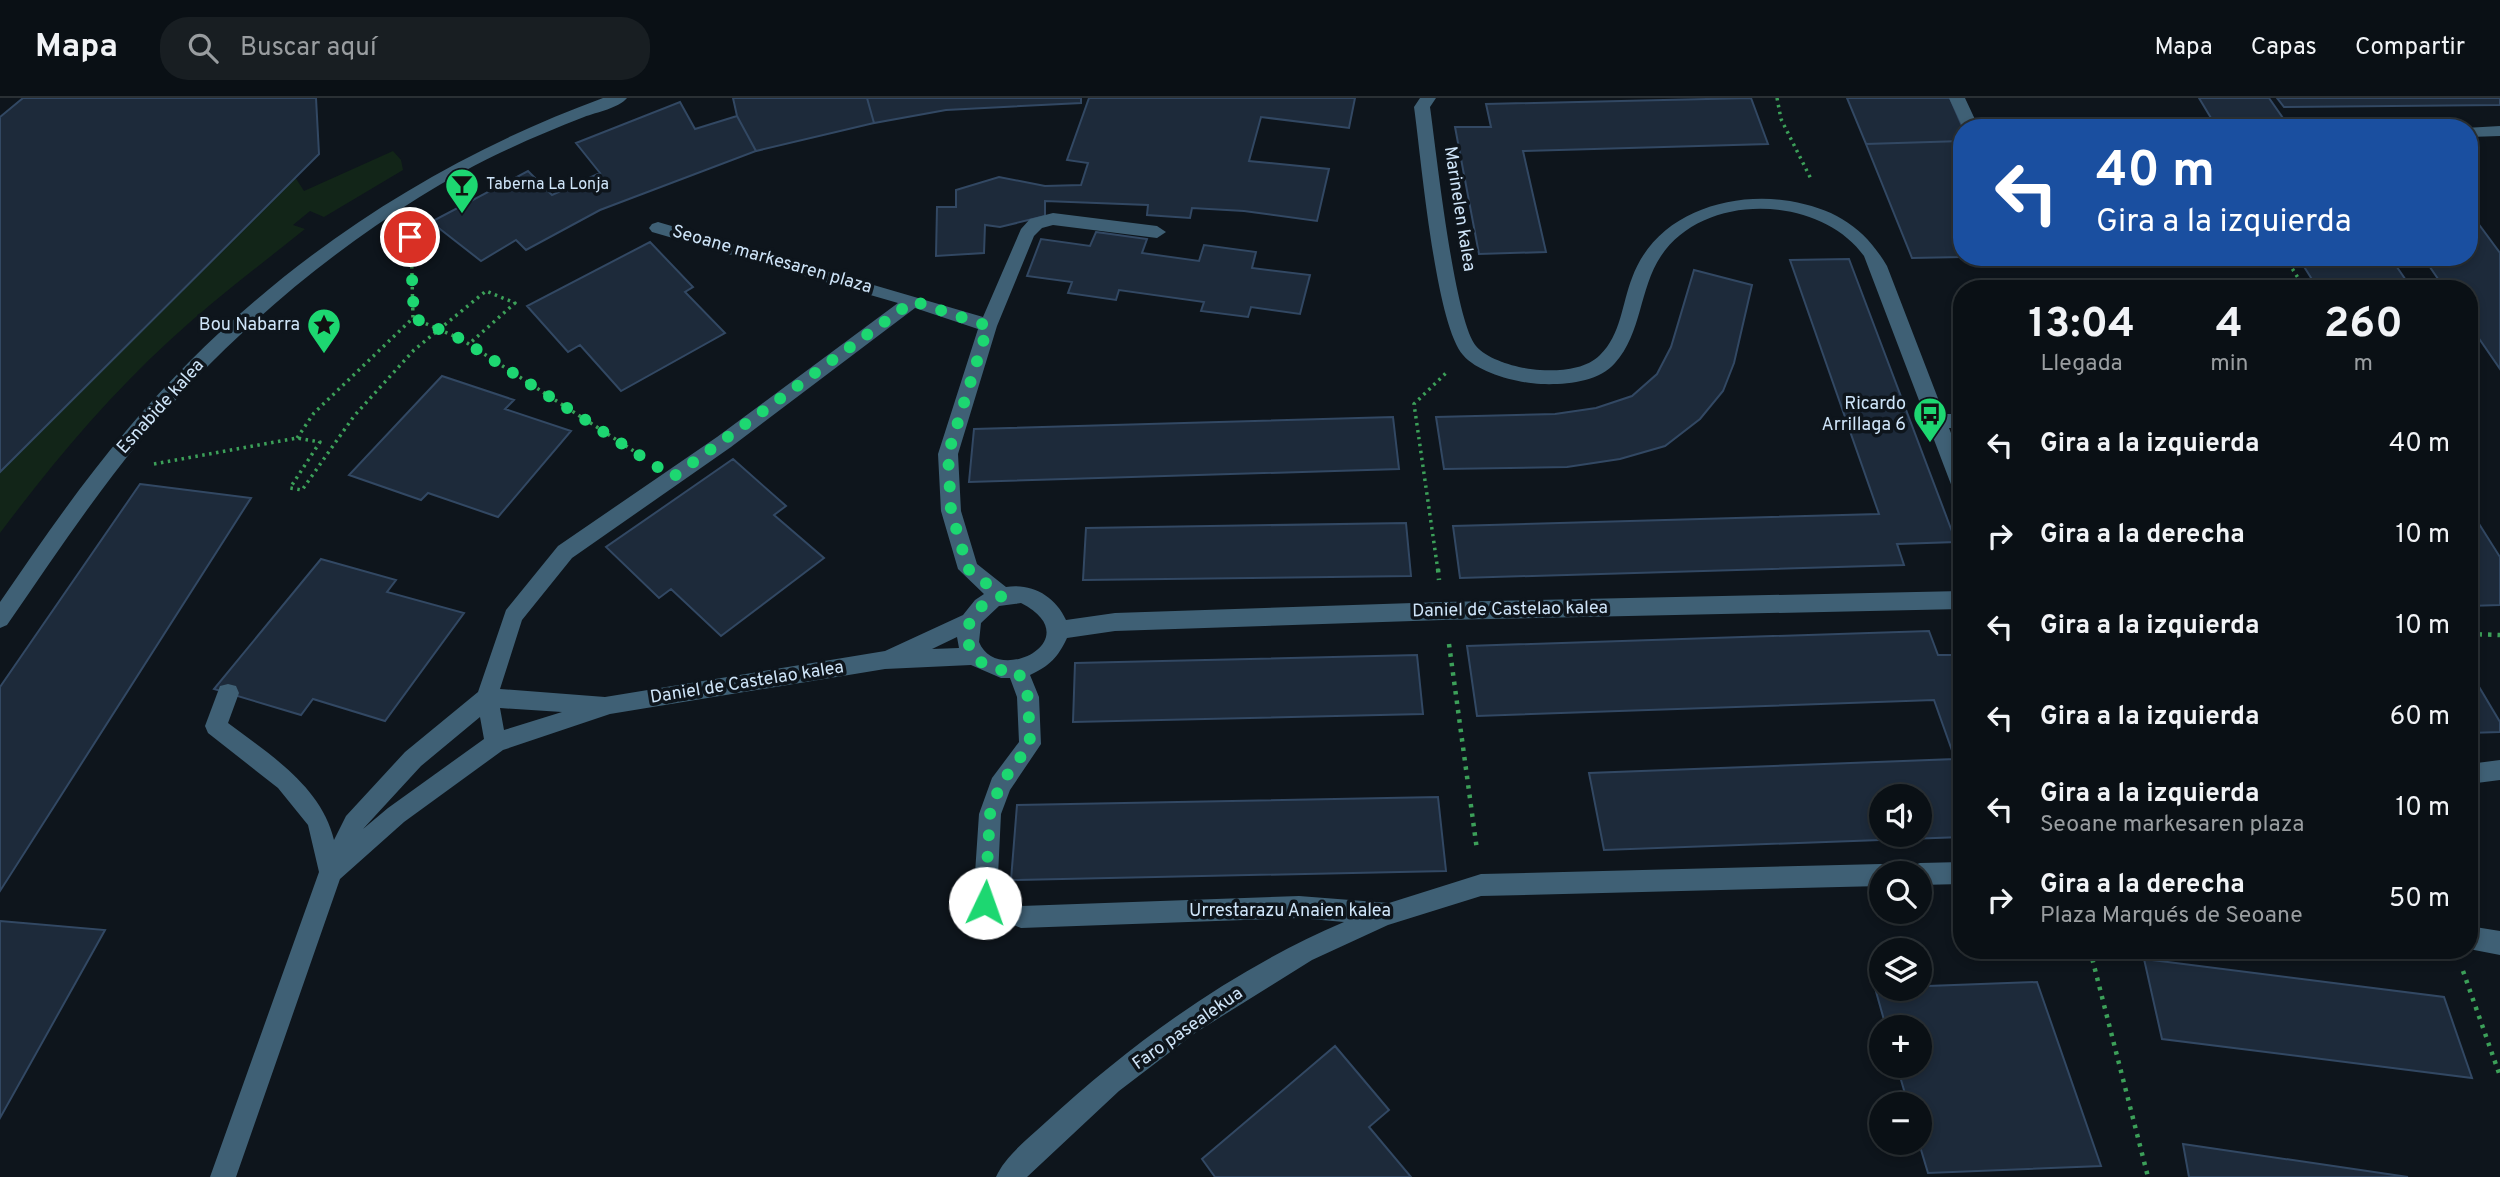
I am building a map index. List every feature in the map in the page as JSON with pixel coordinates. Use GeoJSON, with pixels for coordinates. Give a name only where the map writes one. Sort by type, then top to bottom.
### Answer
{"type":"FeatureCollection","features":[{"type":"Feature","properties":{"kind":"street","name":"Esnabide kalea"},"geometry":{"type":"LineString","coordinates":[[0,619],[90,490],[153,412],[220,341],[295,278],[415,193],[510,141],[619,98]]}},
{"type":"Feature","properties":{"kind":"street","name":"Marinelen kalea"},"geometry":{"type":"LineString","coordinates":[[1428,98],[1422,107],[1457,328],[1469,350]]}},
{"type":"Feature","properties":{"kind":"street"},"geometry":{"type":"LineString","coordinates":[[1957,98],[1967,119]]}},
{"type":"Feature","properties":{"kind":"street"},"geometry":{"type":"LineString","coordinates":[[2478,132],[2500,131]]}},
{"type":"Feature","properties":{"kind":"street"},"geometry":{"type":"LineString","coordinates":[[1469,350],[1500,367],[1535,377],[1576,376],[1606,362],[1622,340],[1645,267],[1663,240],[1685,223],[1713,211],[1748,205],[1790,207],[1831,217],[1853,230],[1868,246],[1953,463]]}},
{"type":"Feature","properties":{"kind":"street"},"geometry":{"type":"LineString","coordinates":[[1002,596],[968,569],[951,511],[948,454],[988,326],[1027,233],[1036,223],[1053,219],[1157,232]]}},
{"type":"Feature","properties":{"kind":"street","name":"Seoane markesaren plaza"},"geometry":{"type":"LineString","coordinates":[[658,228],[913,301],[988,326]]}},
{"type":"Feature","properties":{"kind":"street"},"geometry":{"type":"LineString","coordinates":[[496,743],[487,698],[513,616],[565,552],[673,477],[913,301]]}},
{"type":"Feature","properties":{"kind":"street"},"geometry":{"type":"LineString","coordinates":[[1937,421],[1953,421]]}},
{"type":"Feature","properties":{"kind":"street"},"geometry":{"type":"LineString","coordinates":[[1023,594],[1041,600],[1054,613],[1058,630],[1054,648],[1039,662],[1018,671],[993,669],[973,656],[967,640],[970,622],[983,606],[1002,596],[1023,594]]}},
{"type":"Feature","properties":{"kind":"street","name":"Daniel de Castelao kalea"},"geometry":{"type":"LineString","coordinates":[[1058,630],[1115,622],[1443,611],[1953,600]]}},
{"type":"Feature","properties":{"kind":"street","name":"Daniel de Castelao kalea"},"geometry":{"type":"LineString","coordinates":[[885,660],[970,622]]}},
{"type":"Feature","properties":{"kind":"street","name":"Daniel de Castelao kalea"},"geometry":{"type":"LineString","coordinates":[[331,872],[396,815],[496,743],[610,705],[885,660],[973,656]]}},
{"type":"Feature","properties":{"kind":"street","name":"Urrestarazu Anaien kalea"},"geometry":{"type":"LineString","coordinates":[[1018,671],[1028,697],[1030,744],[1000,785],[990,814],[985,903],[1021,917],[1299,907],[1389,914],[1481,885],[1869,875]]}},
{"type":"Feature","properties":{"kind":"street"},"geometry":{"type":"LineString","coordinates":[[228,693],[216,726],[286,781],[318,820],[331,872]]}},
{"type":"Feature","properties":{"kind":"street"},"geometry":{"type":"LineString","coordinates":[[223,1177],[331,872],[354,822],[413,759],[487,698]]}},
{"type":"Feature","properties":{"kind":"street","name":"Daniel de Castelao kalea"},"geometry":{"type":"LineString","coordinates":[[487,698],[610,705]]}},
{"type":"Feature","properties":{"kind":"street"},"geometry":{"type":"LineString","coordinates":[[2478,773],[2500,769]]}},
{"type":"Feature","properties":{"kind":"street"},"geometry":{"type":"LineString","coordinates":[[1932,874],[1953,873]]}},
{"type":"Feature","properties":{"kind":"street","name":"Faro pasealekua"},"geometry":{"type":"LineString","coordinates":[[1009,1177],[1081,1109],[1146,1056],[1212,1009],[1305,952],[1389,914]]}},
{"type":"Feature","properties":{"kind":"street"},"geometry":{"type":"LineString","coordinates":[[2478,939],[2500,943]]}},
{"type":"Feature","properties":{"kind":"path"},"geometry":{"type":"LineString","coordinates":[[1777,98],[1782,119],[1817,192]]}},
{"type":"Feature","properties":{"kind":"path"},"geometry":{"type":"LineString","coordinates":[[298,438],[314,413],[414,318],[410,237],[413,225],[437,209],[415,193]]}},
{"type":"Feature","properties":{"kind":"path"},"geometry":{"type":"LineString","coordinates":[[146,469],[155,463],[298,438],[320,442],[289,488],[302,491],[354,416],[414,350],[486,291],[515,303],[469,344]]}},
{"type":"Feature","properties":{"kind":"path"},"geometry":{"type":"LineString","coordinates":[[414,318],[461,339],[673,477]]}},
{"type":"Feature","properties":{"kind":"path"},"geometry":{"type":"LineString","coordinates":[[1438,569],[1414,404],[1469,350]]}},
{"type":"Feature","properties":{"kind":"path"},"geometry":{"type":"LineString","coordinates":[[2478,634],[2500,635]]}},
{"type":"Feature","properties":{"kind":"path"},"geometry":{"type":"LineString","coordinates":[[1452,661],[1481,885]]}},
{"type":"Feature","properties":{"kind":"path"},"geometry":{"type":"LineString","coordinates":[[2092,959],[2148,1177]]}},
{"type":"Feature","properties":{"kind":"path"},"geometry":{"type":"LineString","coordinates":[[2458,959],[2500,1076]]}},
{"type":"Feature","properties":{"kind":"green space"},"geometry":{"type":"Polygon","coordinates":[[[393,151],[401,160],[403,170],[324,217],[310,211],[293,225],[305,229],[202,312],[146,363],[80,433],[0,533],[0,310],[295,177],[304,191],[393,151]]]}},
{"type":"Feature","properties":{"kind":"building"},"geometry":{"type":"Polygon","coordinates":[[[23,98],[316,98],[319,154],[0,472],[0,117],[23,98]]]}},
{"type":"Feature","properties":{"kind":"building"},"geometry":{"type":"Polygon","coordinates":[[[733,98],[867,98],[874,123],[756,151],[737,116],[733,98]]]}},
{"type":"Feature","properties":{"kind":"building"},"geometry":{"type":"Polygon","coordinates":[[[867,98],[1081,98],[1081,103],[946,110],[874,123],[867,98]]]}},
{"type":"Feature","properties":{"kind":"building"},"geometry":{"type":"Polygon","coordinates":[[[1089,98],[1355,98],[1349,128],[1261,117],[1249,161],[1329,169],[1317,221],[1244,211],[1192,208],[1190,218],[1147,215],[1148,205],[1045,201],[1045,216],[1000,227],[985,225],[984,253],[936,256],[937,207],[956,207],[956,190],[999,177],[1045,186],[1081,185],[1088,163],[1067,160],[1089,98]]]}},
{"type":"Feature","properties":{"kind":"building"},"geometry":{"type":"Polygon","coordinates":[[[1751,98],[1768,144],[1523,151],[1546,252],[1479,254],[1455,127],[1491,127],[1486,104],[1751,98]]]}},
{"type":"Feature","properties":{"kind":"building"},"geometry":{"type":"Polygon","coordinates":[[[1847,98],[1950,98],[1959,119],[1953,119],[1953,141],[1866,144],[1847,98]]]}},
{"type":"Feature","properties":{"kind":"building"},"geometry":{"type":"Polygon","coordinates":[[[2199,98],[2269,98],[2284,119],[2212,119],[2199,98]]]}},
{"type":"Feature","properties":{"kind":"building"},"geometry":{"type":"Polygon","coordinates":[[[2277,98],[2500,98],[2500,105],[2284,107],[2277,98]]]}},
{"type":"Feature","properties":{"kind":"building"},"geometry":{"type":"Polygon","coordinates":[[[680,102],[695,129],[737,116],[756,151],[600,210],[526,250],[516,240],[481,261],[431,222],[528,171],[552,195],[600,173],[576,143],[680,102]]]}},
{"type":"Feature","properties":{"kind":"building"},"geometry":{"type":"Polygon","coordinates":[[[1953,141],[1953,257],[1912,258],[1866,144],[1953,141]]]}},
{"type":"Feature","properties":{"kind":"building"},"geometry":{"type":"Polygon","coordinates":[[[2478,223],[2500,253],[2500,369],[2478,337],[2478,280],[2439,280],[2429,266],[2478,266],[2478,223]]]}},
{"type":"Feature","properties":{"kind":"building"},"geometry":{"type":"Polygon","coordinates":[[[1096,232],[1147,239],[1142,253],[1199,261],[1204,245],[1256,252],[1252,268],[1310,275],[1300,314],[1251,307],[1248,317],[1201,311],[1204,302],[1119,290],[1116,300],[1068,293],[1072,282],[1027,276],[1041,239],[1090,246],[1096,232]]]}},
{"type":"Feature","properties":{"kind":"building"},"geometry":{"type":"Polygon","coordinates":[[[650,242],[693,287],[685,292],[725,333],[621,391],[580,345],[568,352],[527,306],[650,242]]]}},
{"type":"Feature","properties":{"kind":"building"},"geometry":{"type":"Polygon","coordinates":[[[1849,259],[1953,534],[1953,542],[1897,544],[1904,565],[1460,578],[1453,526],[1879,514],[1790,260],[1849,259]]]}},
{"type":"Feature","properties":{"kind":"building"},"geometry":{"type":"Polygon","coordinates":[[[2304,266],[2396,266],[2406,280],[2312,280],[2304,266]]]}},
{"type":"Feature","properties":{"kind":"building"},"geometry":{"type":"Polygon","coordinates":[[[1694,270],[1752,285],[1734,363],[1723,391],[1700,419],[1665,446],[1620,459],[1567,467],[1444,469],[1436,417],[1555,414],[1596,408],[1632,396],[1657,374],[1671,347],[1694,270]]]}},
{"type":"Feature","properties":{"kind":"building"},"geometry":{"type":"Polygon","coordinates":[[[442,376],[514,400],[505,409],[571,431],[498,517],[428,493],[421,500],[349,475],[442,376]]]}},
{"type":"Feature","properties":{"kind":"building"},"geometry":{"type":"Polygon","coordinates":[[[1393,417],[1399,469],[969,482],[974,429],[1393,417]]]}},
{"type":"Feature","properties":{"kind":"building"},"geometry":{"type":"Polygon","coordinates":[[[733,459],[786,506],[774,515],[824,558],[721,636],[671,589],[659,598],[606,547],[733,459]]]}},
{"type":"Feature","properties":{"kind":"building"},"geometry":{"type":"Polygon","coordinates":[[[140,484],[251,498],[0,891],[0,687],[140,484]]]}},
{"type":"Feature","properties":{"kind":"building"},"geometry":{"type":"Polygon","coordinates":[[[2478,522],[2500,557],[2500,605],[2478,606],[2478,522]]]}},
{"type":"Feature","properties":{"kind":"building"},"geometry":{"type":"Polygon","coordinates":[[[1406,523],[1411,576],[1083,580],[1086,528],[1406,523]]]}},
{"type":"Feature","properties":{"kind":"building"},"geometry":{"type":"Polygon","coordinates":[[[321,559],[396,580],[387,592],[464,613],[385,721],[313,699],[301,715],[214,689],[321,559]]]}},
{"type":"Feature","properties":{"kind":"building"},"geometry":{"type":"Polygon","coordinates":[[[1929,631],[1938,655],[1953,655],[1953,753],[1934,700],[1477,716],[1467,646],[1929,631]]]}},
{"type":"Feature","properties":{"kind":"building"},"geometry":{"type":"Polygon","coordinates":[[[1417,655],[1423,714],[1073,722],[1075,663],[1417,655]]]}},
{"type":"Feature","properties":{"kind":"building"},"geometry":{"type":"Polygon","coordinates":[[[2478,685],[2500,722],[2500,732],[2478,733],[2478,685]]]}},
{"type":"Feature","properties":{"kind":"building"},"geometry":{"type":"Polygon","coordinates":[[[1953,759],[1953,837],[1932,838],[1932,784],[1869,784],[1869,840],[1604,850],[1589,773],[1953,759]]]}},
{"type":"Feature","properties":{"kind":"building"},"geometry":{"type":"Polygon","coordinates":[[[1438,797],[1446,871],[1011,880],[1017,805],[1438,797]]]}},
{"type":"Feature","properties":{"kind":"building"},"geometry":{"type":"Polygon","coordinates":[[[0,921],[105,930],[0,1118],[0,921]]]}},
{"type":"Feature","properties":{"kind":"building"},"geometry":{"type":"Polygon","coordinates":[[[2144,959],[2444,997],[2472,1078],[2162,1039],[2144,959]]]}},
{"type":"Feature","properties":{"kind":"building"},"geometry":{"type":"Polygon","coordinates":[[[2037,982],[2101,1166],[1928,1173],[1923,1155],[1932,1155],[1932,1092],[1905,1092],[1900,1078],[1932,1078],[1932,1015],[1883,1015],[1879,1001],[1932,1001],[1932,986],[2037,982]]]}},
{"type":"Feature","properties":{"kind":"building"},"geometry":{"type":"Polygon","coordinates":[[[1335,1046],[1389,1110],[1369,1127],[1411,1177],[1215,1177],[1202,1159],[1335,1046]]]}},
{"type":"Feature","properties":{"kind":"building"},"geometry":{"type":"Polygon","coordinates":[[[2183,1144],[2408,1177],[2189,1177],[2183,1144]]]}},
{"type":"Feature","properties":{"kind":"place","name":"Taberna La Lonja"},"geometry":{"type":"Point","coordinates":[462,215]}},
{"type":"Feature","properties":{"kind":"place","name":"Bou Nabarra"},"geometry":{"type":"Point","coordinates":[324,355]}},
{"type":"Feature","properties":{"kind":"place","name":"Ricardo Arrillaga 6"},"geometry":{"type":"Point","coordinates":[1930,444]}},
{"type":"Feature","properties":{"kind":"route"},"geometry":{"type":"LineString","coordinates":[[410,237],[414,318],[461,339],[673,477],[913,301],[988,326],[961,405],[948,454],[951,511],[968,569],[1002,596],[983,606],[970,622],[967,640],[973,656],[993,669],[1018,671],[1028,697],[1030,744],[1000,785],[990,814],[985,903]]}}]}
